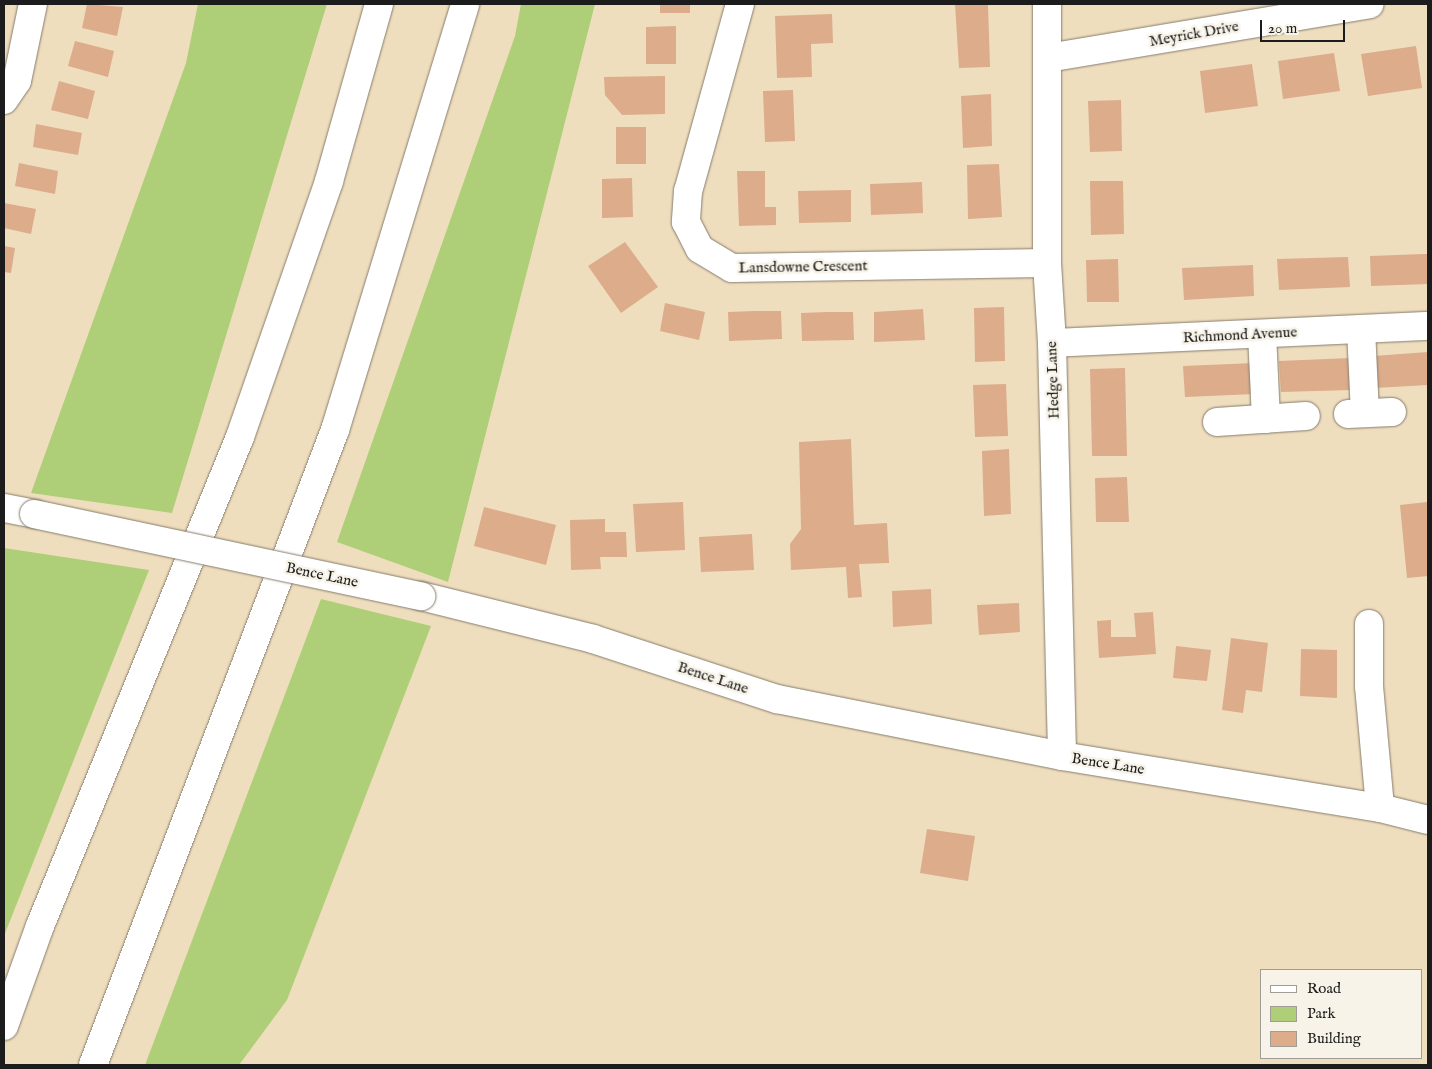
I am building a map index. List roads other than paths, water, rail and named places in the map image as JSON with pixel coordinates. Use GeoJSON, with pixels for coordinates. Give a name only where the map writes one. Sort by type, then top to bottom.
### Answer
{"type":"FeatureCollection","features":[{"type":"Feature","properties":{"kind":"main road"},"geometry":{"type":"LineString","coordinates":[[4,100],[16,81],[33,4]]}},
{"type":"Feature","properties":{"kind":"main road"},"geometry":{"type":"LineString","coordinates":[[4,1026],[40,926],[240,437],[329,181],[379,4]]}},
{"type":"Feature","properties":{"kind":"main road"},"geometry":{"type":"LineString","coordinates":[[92,1065],[335,430],[465,4]]}},
{"type":"Feature","properties":{"kind":"main road","name":"Lansdowne Crescent"},"geometry":{"type":"LineString","coordinates":[[740,4],[688,191],[686,222],[700,248],[732,268],[1047,263]]}},
{"type":"Feature","properties":{"kind":"main road","name":"Hedge Lane"},"geometry":{"type":"LineString","coordinates":[[1047,4],[1047,263],[1052,343],[1062,756]]}},
{"type":"Feature","properties":{"kind":"main road","name":"Meyrick Drive"},"geometry":{"type":"LineString","coordinates":[[1048,58],[1370,4]]}},
{"type":"Feature","properties":{"kind":"main road","name":"Richmond Avenue"},"geometry":{"type":"LineString","coordinates":[[1052,343],[1428,326]]}},
{"type":"Feature","properties":{"kind":"main road"},"geometry":{"type":"LineString","coordinates":[[1361,329],[1368,413]]}},
{"type":"Feature","properties":{"kind":"main road"},"geometry":{"type":"LineString","coordinates":[[1262,334],[1266,419]]}},
{"type":"Feature","properties":{"kind":"main road"},"geometry":{"type":"LineString","coordinates":[[1217,422],[1306,416]]}},
{"type":"Feature","properties":{"kind":"main road","name":"Bence Lane"},"geometry":{"type":"LineString","coordinates":[[4,508],[421,596],[593,639],[777,699],[1062,756],[1380,808],[1428,820]]}},
{"type":"Feature","properties":{"kind":"main road"},"geometry":{"type":"LineString","coordinates":[[1369,624],[1369,686],[1380,808]]}}]}
